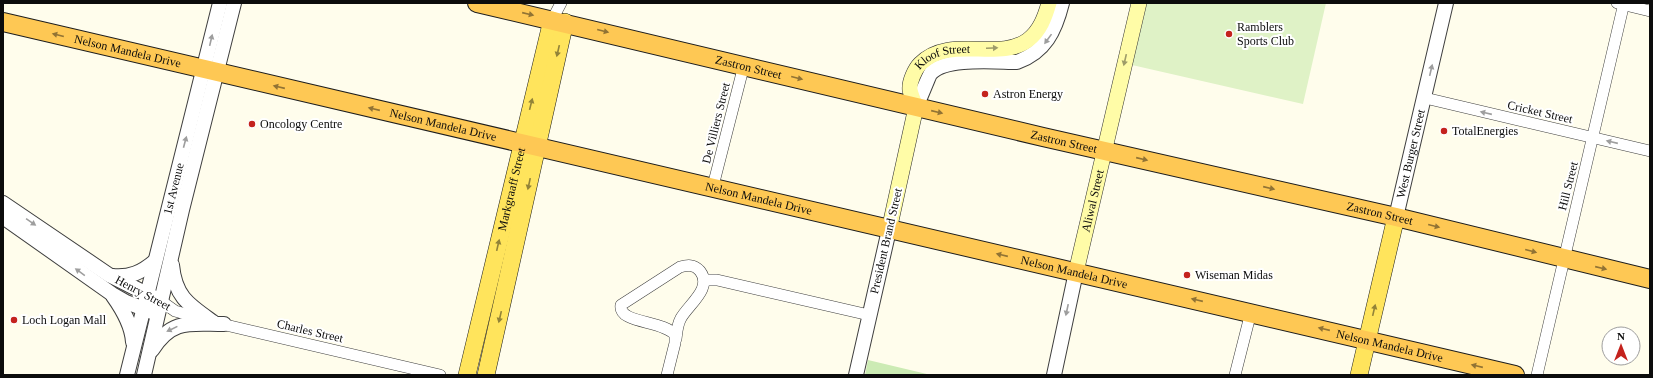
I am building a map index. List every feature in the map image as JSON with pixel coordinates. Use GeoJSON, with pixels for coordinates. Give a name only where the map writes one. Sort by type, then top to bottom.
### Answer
{"type":"FeatureCollection","features":[{"type":"Feature","properties":{"kind":"highway","name":"Zastron Street"},"geometry":{"type":"LineString","coordinates":[[477,3],[560,13],[744,65],[916,107],[1396,217],[1650,280]]}},
{"type":"Feature","properties":{"kind":"highway","name":"Nelson Mandela Drive"},"geometry":{"type":"LineString","coordinates":[[3,22],[713,186],[889,230],[1251,312],[1515,375]]}},
{"type":"Feature","properties":{"kind":"main road","name":"Kloof Street"},"geometry":{"type":"LineString","coordinates":[[916,107],[910,89],[916,69],[928,56],[937,52],[950,50],[1005,48],[1027,41],[1037,32],[1045,17],[1049,3]]}},
{"type":"Feature","properties":{"kind":"main road","name":"Aliwal Street"},"geometry":{"type":"LineString","coordinates":[[1076,272],[1139,3]]}},
{"type":"Feature","properties":{"kind":"main road","name":"Markgraaff Street"},"geometry":{"type":"LineString","coordinates":[[467,375],[529,144],[560,13]]}},
{"type":"Feature","properties":{"kind":"main road","name":"President Brand Street"},"geometry":{"type":"LineString","coordinates":[[889,230],[916,107]]}},
{"type":"Feature","properties":{"kind":"main road","name":"Markgraaff Street"},"geometry":{"type":"LineString","coordinates":[[486,375],[529,144]]}},
{"type":"Feature","properties":{"kind":"main road","name":"West Burger Street"},"geometry":{"type":"LineString","coordinates":[[1359,375],[1396,217]]}},
{"type":"Feature","properties":{"kind":"street","name":"1st Avenue"},"geometry":{"type":"LineString","coordinates":[[144,375],[211,71],[220,3]]}},
{"type":"Feature","properties":{"kind":"street","name":"1st Avenue"},"geometry":{"type":"LineString","coordinates":[[128,375],[155,261],[211,71],[234,3]]}},
{"type":"Feature","properties":{"kind":"street","name":"Kloof Street"},"geometry":{"type":"LineString","coordinates":[[916,107],[930,74],[938,67],[961,63],[1016,62],[1025,59],[1048,40],[1059,16],[1062,3]]}},
{"type":"Feature","properties":{"kind":"street","name":"West Burger Street"},"geometry":{"type":"LineString","coordinates":[[1396,217],[1446,3]]}},
{"type":"Feature","properties":{"kind":"street"},"geometry":{"type":"LineString","coordinates":[[1621,4],[1650,11]]}},
{"type":"Feature","properties":{"kind":"street","name":"Hill Street"},"geometry":{"type":"LineString","coordinates":[[1537,375],[1563,259],[1593,138],[1621,4]]}},
{"type":"Feature","properties":{"kind":"street","name":"De Villiers Street"},"geometry":{"type":"LineString","coordinates":[[713,186],[744,65]]}},
{"type":"Feature","properties":{"kind":"street","name":"Cricket Street"},"geometry":{"type":"LineString","coordinates":[[1425,98],[1650,151]]}},
{"type":"Feature","properties":{"kind":"street","name":"Henry Street"},"geometry":{"type":"LineString","coordinates":[[3,203],[109,275],[147,294],[159,307]]}},
{"type":"Feature","properties":{"kind":"street","name":"Henry Street"},"geometry":{"type":"LineString","coordinates":[[3,217],[112,294],[143,310],[159,307],[175,310]]}},
{"type":"Feature","properties":{"kind":"street","name":"President Brand Street"},"geometry":{"type":"LineString","coordinates":[[856,375],[889,230]]}},
{"type":"Feature","properties":{"kind":"street"},"geometry":{"type":"LineString","coordinates":[[171,256],[174,281],[181,296],[187,303],[219,323]]}},
{"type":"Feature","properties":{"kind":"street"},"geometry":{"type":"LineString","coordinates":[[109,275],[121,277],[134,274],[145,269],[155,261]]}},
{"type":"Feature","properties":{"kind":"street"},"geometry":{"type":"LineString","coordinates":[[667,375],[676,339],[681,319],[700,294],[704,285],[702,274],[697,268],[686,265],[621,305],[622,312],[629,318],[663,326],[672,332],[676,339]]}},
{"type":"Feature","properties":{"kind":"street","name":"Aliwal Street"},"geometry":{"type":"LineString","coordinates":[[1054,375],[1076,272]]}},
{"type":"Feature","properties":{"kind":"street"},"geometry":{"type":"LineString","coordinates":[[704,280],[717,280],[869,315]]}},
{"type":"Feature","properties":{"kind":"street"},"geometry":{"type":"LineString","coordinates":[[112,294],[123,310],[131,328],[133,351]]}},
{"type":"Feature","properties":{"kind":"street","name":"Charles Street"},"geometry":{"type":"LineString","coordinates":[[175,310],[219,323],[440,375]]}},
{"type":"Feature","properties":{"kind":"street"},"geometry":{"type":"LineString","coordinates":[[1235,375],[1251,312]]}},
{"type":"Feature","properties":{"kind":"street"},"geometry":{"type":"LineString","coordinates":[[148,358],[158,341],[165,333],[173,328],[193,324],[219,323]]}},
{"type":"Feature","properties":{"kind":"green space","name":"Ramblers Sports Club"},"geometry":{"type":"Polygon","coordinates":[[[1147,3],[1326,3],[1303,104],[1132,65],[1147,3]]]}},
{"type":"Feature","properties":{"kind":"green space"},"geometry":{"type":"Polygon","coordinates":[[[868,360],[931,375],[865,375],[868,360]]]}},
{"type":"Feature","properties":{"kind":"place","name":"Ramblers Sports Club"},"geometry":{"type":"Point","coordinates":[1229,34]}},
{"type":"Feature","properties":{"kind":"place","name":"Astron Energy"},"geometry":{"type":"Point","coordinates":[985,94]}},
{"type":"Feature","properties":{"kind":"place","name":"Oncology Centre"},"geometry":{"type":"Point","coordinates":[252,124]}},
{"type":"Feature","properties":{"kind":"place","name":"TotalEnergies"},"geometry":{"type":"Point","coordinates":[1444,131]}},
{"type":"Feature","properties":{"kind":"place","name":"Wiseman Midas"},"geometry":{"type":"Point","coordinates":[1187,275]}},
{"type":"Feature","properties":{"kind":"place","name":"Loch Logan Mall"},"geometry":{"type":"Point","coordinates":[14,320]}}]}
